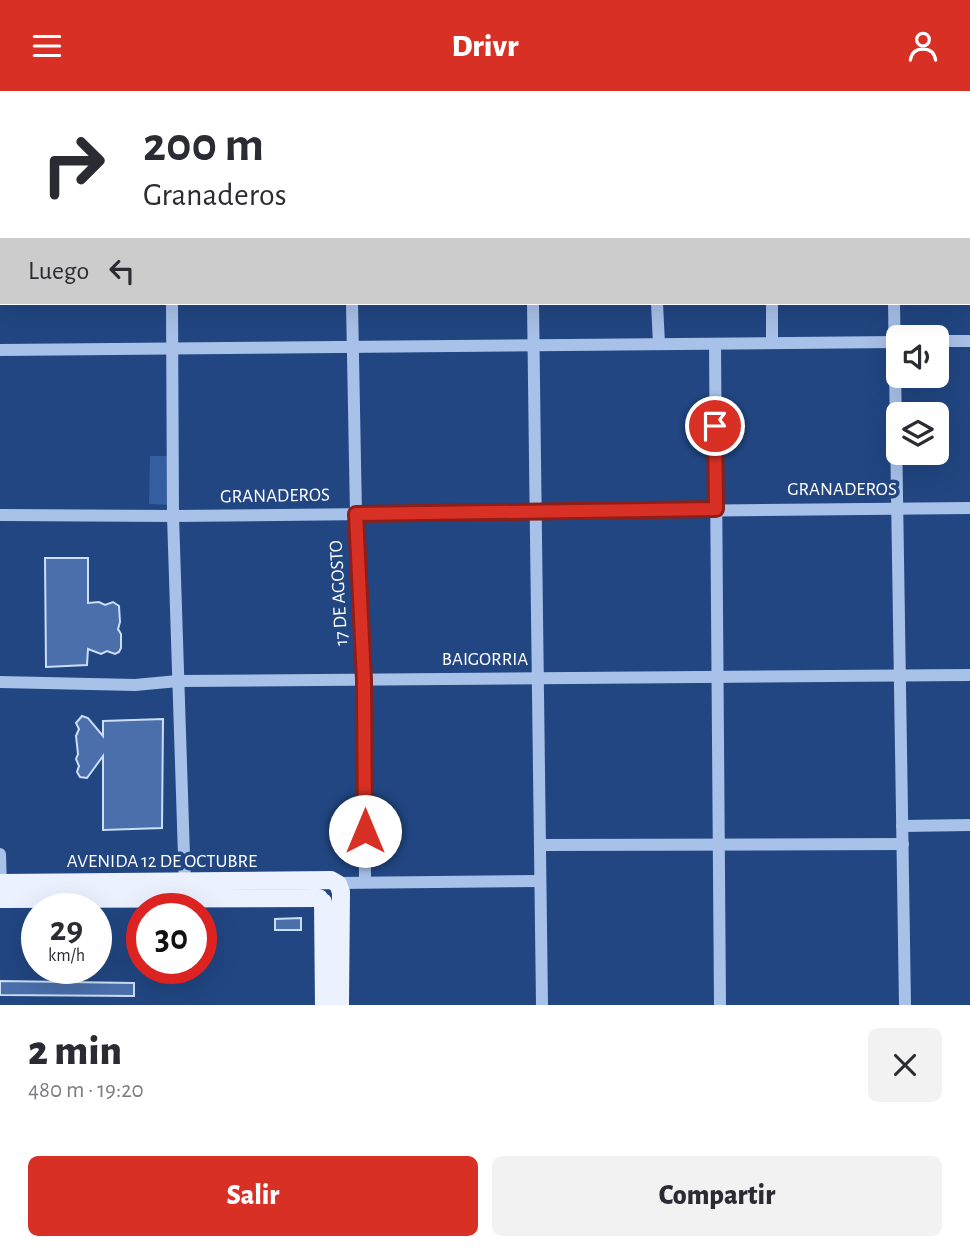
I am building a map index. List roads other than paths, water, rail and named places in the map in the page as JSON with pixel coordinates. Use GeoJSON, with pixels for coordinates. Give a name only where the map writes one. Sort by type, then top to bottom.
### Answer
{"type":"FeatureCollection","features":[{"type":"Feature","properties":{"kind":"main road","name":"AVENIDA 12 DE OCTUBRE"},"geometry":{"type":"LineString","coordinates":[[1,891],[185,889],[328,892]]}},
{"type":"Feature","properties":{"kind":"main road"},"geometry":{"type":"LineString","coordinates":[[324,1005],[328,892]]}},
{"type":"Feature","properties":{"kind":"main road"},"geometry":{"type":"LineString","coordinates":[[328,892],[340,1005]]}},
{"type":"Feature","properties":{"kind":"street"},"geometry":{"type":"LineString","coordinates":[[172,305],[173,516],[185,889]]}},
{"type":"Feature","properties":{"kind":"street","name":"17 DE AGOSTO"},"geometry":{"type":"LineString","coordinates":[[352,305],[356,514],[364,680],[365,882]]}},
{"type":"Feature","properties":{"kind":"street"},"geometry":{"type":"LineString","coordinates":[[533,305],[542,1005]]}},
{"type":"Feature","properties":{"kind":"street"},"geometry":{"type":"LineString","coordinates":[[657,305],[659,344]]}},
{"type":"Feature","properties":{"kind":"street"},"geometry":{"type":"LineString","coordinates":[[772,305],[772,343]]}},
{"type":"Feature","properties":{"kind":"street"},"geometry":{"type":"LineString","coordinates":[[894,305],[895,325]]}},
{"type":"Feature","properties":{"kind":"street"},"geometry":{"type":"LineString","coordinates":[[949,341],[970,341]]}},
{"type":"Feature","properties":{"kind":"street"},"geometry":{"type":"LineString","coordinates":[[0,350],[886,342]]}},
{"type":"Feature","properties":{"kind":"street"},"geometry":{"type":"LineString","coordinates":[[715,344],[720,1005]]}},
{"type":"Feature","properties":{"kind":"street"},"geometry":{"type":"LineString","coordinates":[[897,388],[905,1005]]}},
{"type":"Feature","properties":{"kind":"street","name":"GRANADEROS"},"geometry":{"type":"LineString","coordinates":[[0,515],[173,516],[970,508]]}},
{"type":"Feature","properties":{"kind":"street","name":"BAIGORRIA"},"geometry":{"type":"LineString","coordinates":[[0,682],[135,685],[178,681],[970,675]]}},
{"type":"Feature","properties":{"kind":"street"},"geometry":{"type":"LineString","coordinates":[[902,826],[970,825]]}},
{"type":"Feature","properties":{"kind":"street"},"geometry":{"type":"LineString","coordinates":[[540,845],[903,844]]}},
{"type":"Feature","properties":{"kind":"street"},"geometry":{"type":"LineString","coordinates":[[0,854],[1,891]]}},
{"type":"Feature","properties":{"kind":"street"},"geometry":{"type":"LineString","coordinates":[[328,892],[365,882],[540,881]]}}]}
